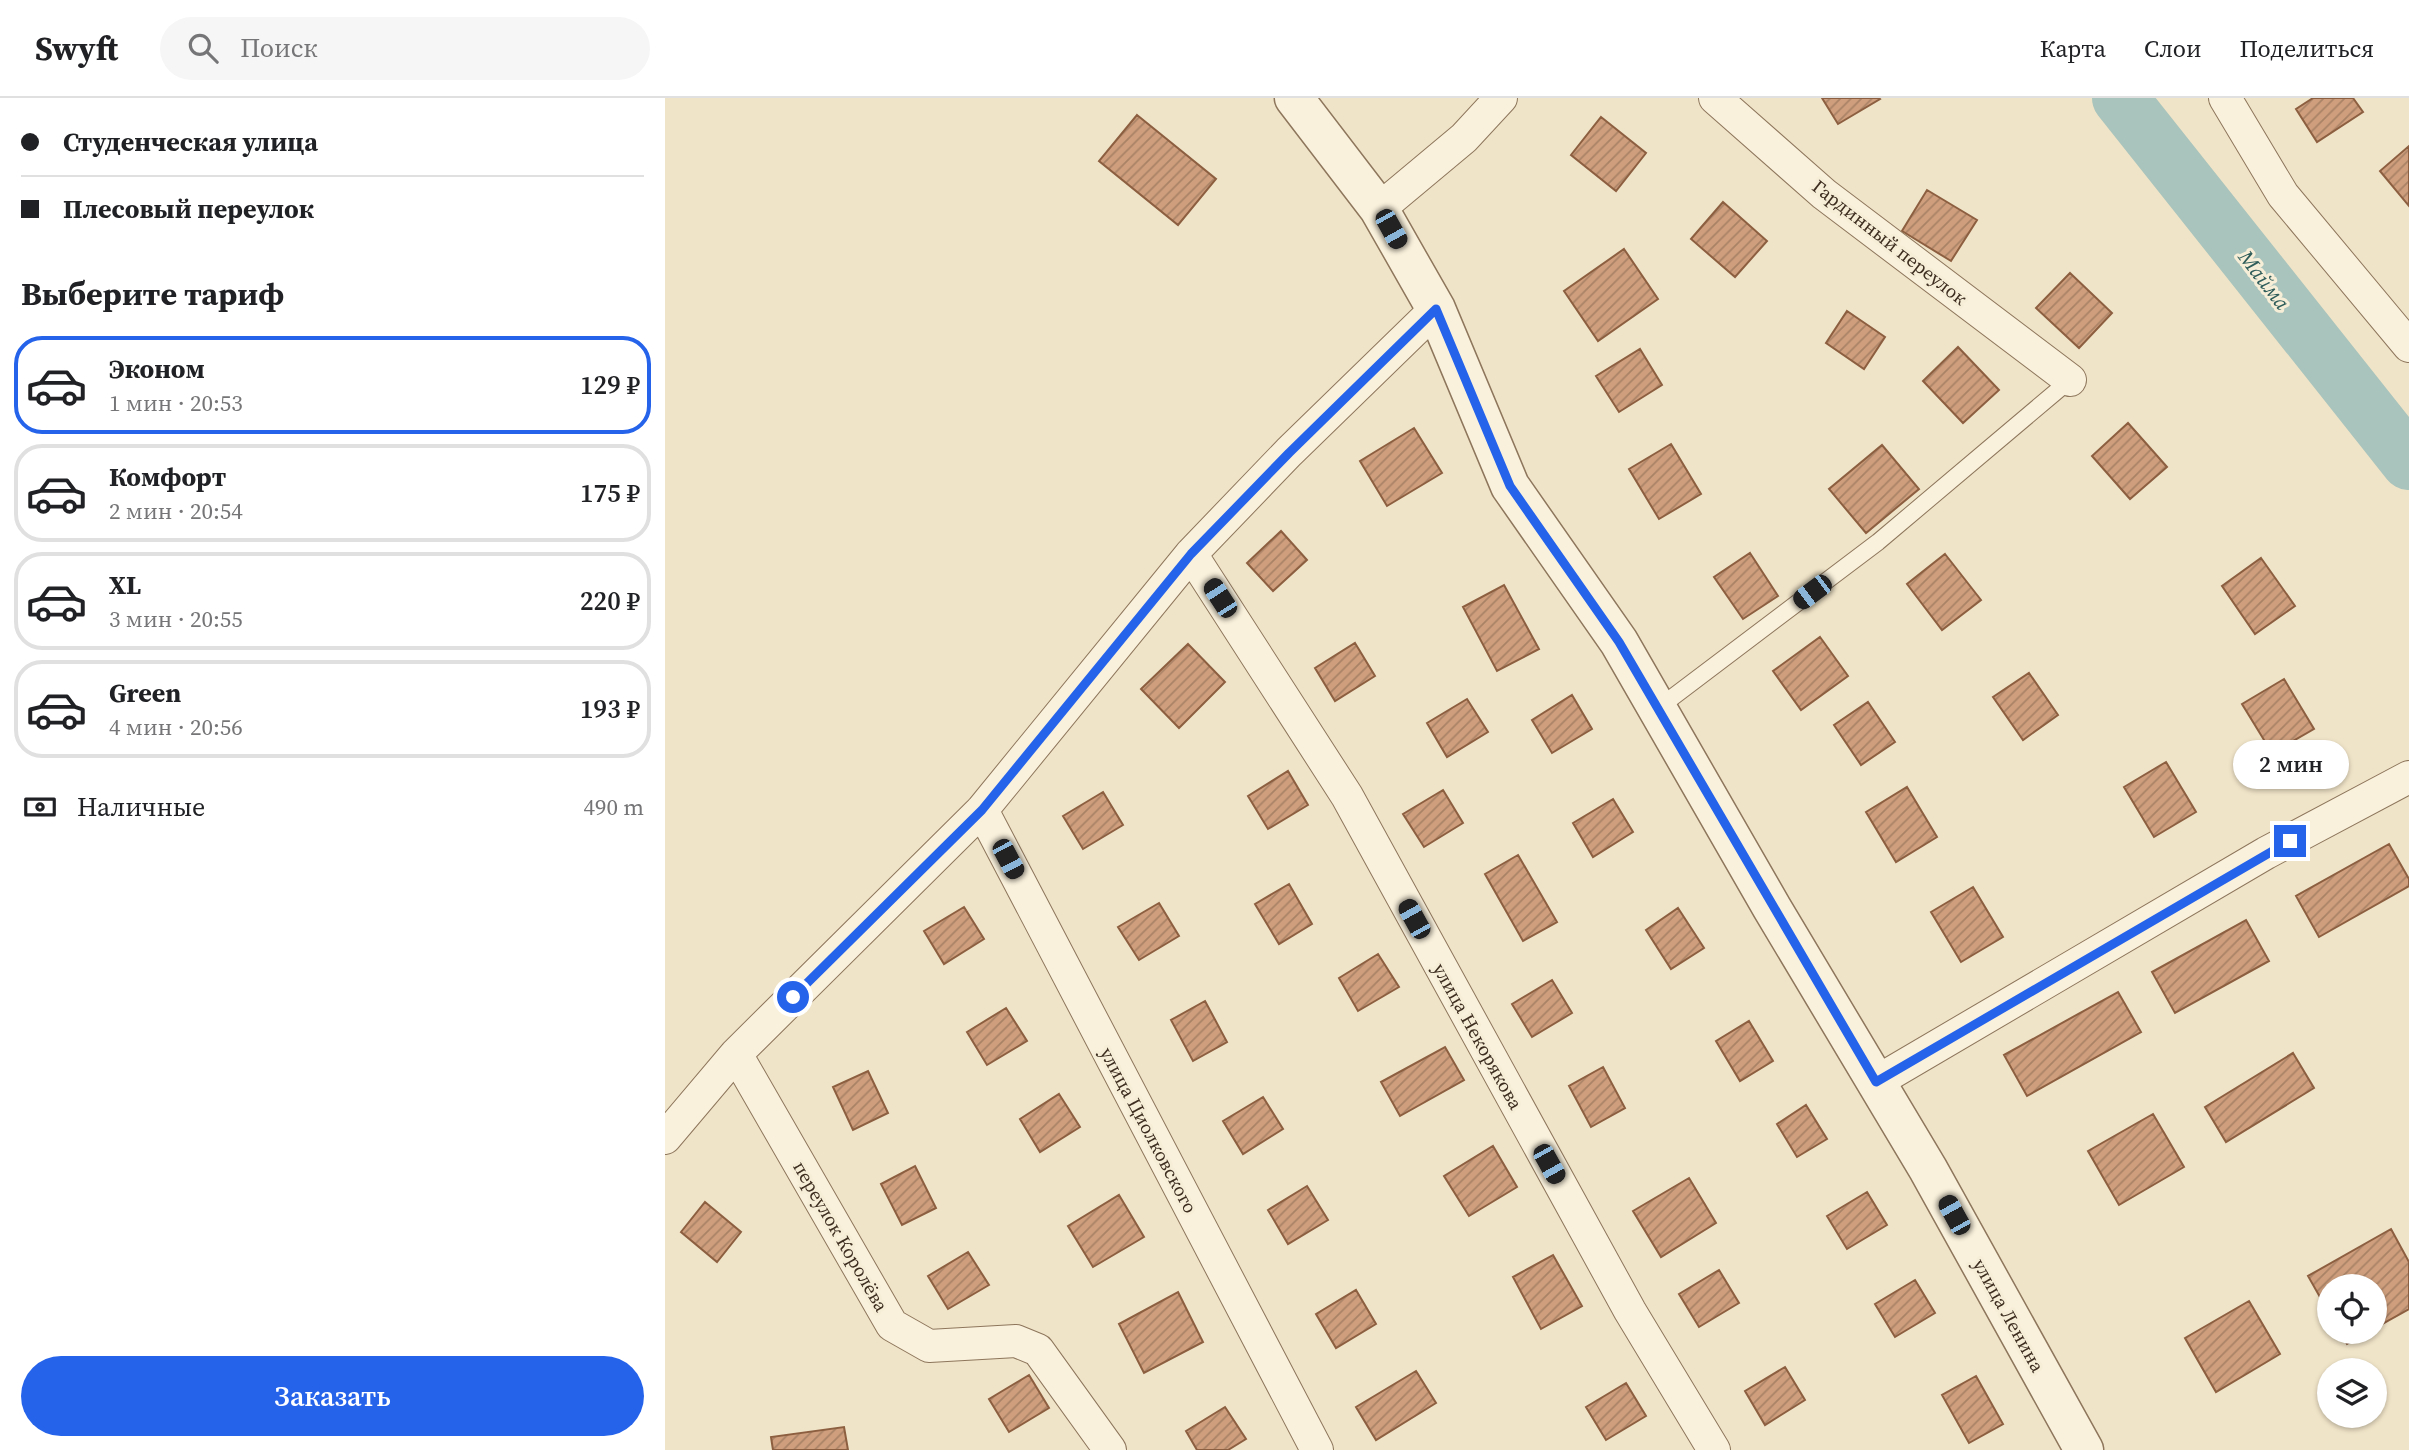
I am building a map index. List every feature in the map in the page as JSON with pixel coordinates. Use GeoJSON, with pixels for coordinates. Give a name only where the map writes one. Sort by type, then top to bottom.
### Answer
{"type":"FeatureCollection","features":[{"type":"Feature","properties":{"kind":"street","name":"улица Ленина"},"geometry":{"type":"LineString","coordinates":[[1294,98],[1379,209],[1436,309],[1510,486],[1619,642],[1928,1169],[2084,1450]]}},
{"type":"Feature","properties":{"kind":"street"},"geometry":{"type":"LineString","coordinates":[[1379,209],[1464,138],[1501,98]]}},
{"type":"Feature","properties":{"kind":"street","name":"Гардинный переулок"},"geometry":{"type":"LineString","coordinates":[[1715,98],[1824,194],[2070,380]]}},
{"type":"Feature","properties":{"kind":"street"},"geometry":{"type":"LineString","coordinates":[[2225,98],[2284,195],[2409,346]]}},
{"type":"Feature","properties":{"kind":"street"},"geometry":{"type":"LineString","coordinates":[[665,1138],[676,1107],[736,1054],[982,810],[1191,554],[1289,453],[1436,309]]}},
{"type":"Feature","properties":{"kind":"street","name":"улица Некорякова"},"geometry":{"type":"LineString","coordinates":[[1191,554],[1347,796],[1630,1311],[1714,1450]]}},
{"type":"Feature","properties":{"kind":"street"},"geometry":{"type":"LineString","coordinates":[[1876,1082],[2266,853],[2409,777]]}},
{"type":"Feature","properties":{"kind":"street","name":"улица Циолковского"},"geometry":{"type":"LineString","coordinates":[[982,810],[1317,1450]]}},
{"type":"Feature","properties":{"kind":"street","name":"переулок Королёва"},"geometry":{"type":"LineString","coordinates":[[736,1054],[893,1325],[929,1346],[1016,1341],[1038,1350],[1110,1450]]}},
{"type":"Feature","properties":{"kind":"lane"},"geometry":{"type":"LineString","coordinates":[[1657,709],[1878,542],[2070,380]]}},
{"type":"Feature","properties":{"kind":"building"},"geometry":{"type":"Polygon","coordinates":[[[1822,98],[1879,98],[1880,99],[1838,124],[1822,98]]]}},
{"type":"Feature","properties":{"kind":"building"},"geometry":{"type":"Polygon","coordinates":[[[2313,98],[2353,98],[2363,112],[2317,142],[2296,109],[2313,98]]]}},
{"type":"Feature","properties":{"kind":"building"},"geometry":{"type":"Polygon","coordinates":[[[1137,115],[1216,179],[1178,225],[1099,161],[1137,115]]]}},
{"type":"Feature","properties":{"kind":"building"},"geometry":{"type":"Polygon","coordinates":[[[1601,117],[1646,153],[1616,191],[1571,155],[1601,117]]]}},
{"type":"Feature","properties":{"kind":"building"},"geometry":{"type":"Polygon","coordinates":[[[2409,146],[2409,206],[2380,171],[2409,146]]]}},
{"type":"Feature","properties":{"kind":"building"},"geometry":{"type":"Polygon","coordinates":[[[1927,190],[1977,220],[1951,261],[1902,231],[1927,190]]]}},
{"type":"Feature","properties":{"kind":"building"},"geometry":{"type":"Polygon","coordinates":[[[1723,202],[1767,241],[1735,277],[1691,239],[1723,202]]]}},
{"type":"Feature","properties":{"kind":"building"},"geometry":{"type":"Polygon","coordinates":[[[1624,249],[1658,299],[1598,341],[1564,291],[1624,249]]]}},
{"type":"Feature","properties":{"kind":"building"},"geometry":{"type":"Polygon","coordinates":[[[2070,273],[2112,313],[2079,348],[2036,308],[2070,273]]]}},
{"type":"Feature","properties":{"kind":"building"},"geometry":{"type":"Polygon","coordinates":[[[1847,311],[1885,337],[1864,369],[1826,343],[1847,311]]]}},
{"type":"Feature","properties":{"kind":"building"},"geometry":{"type":"Polygon","coordinates":[[[1958,347],[1999,390],[1963,423],[1923,381],[1958,347]]]}},
{"type":"Feature","properties":{"kind":"building"},"geometry":{"type":"Polygon","coordinates":[[[1640,349],[1662,385],[1619,412],[1596,376],[1640,349]]]}},
{"type":"Feature","properties":{"kind":"building"},"geometry":{"type":"Polygon","coordinates":[[[2128,423],[2167,467],[2130,499],[2092,456],[2128,423]]]}},
{"type":"Feature","properties":{"kind":"building"},"geometry":{"type":"Polygon","coordinates":[[[1414,428],[1442,473],[1387,506],[1360,461],[1414,428]]]}},
{"type":"Feature","properties":{"kind":"building"},"geometry":{"type":"Polygon","coordinates":[[[1671,444],[1701,494],[1659,519],[1629,469],[1671,444]]]}},
{"type":"Feature","properties":{"kind":"building"},"geometry":{"type":"Polygon","coordinates":[[[1882,445],[1919,489],[1866,533],[1829,489],[1882,445]]]}},
{"type":"Feature","properties":{"kind":"building"},"geometry":{"type":"Polygon","coordinates":[[[1281,531],[1307,560],[1273,591],[1247,563],[1281,531]]]}},
{"type":"Feature","properties":{"kind":"building"},"geometry":{"type":"Polygon","coordinates":[[[1750,553],[1778,596],[1743,619],[1714,577],[1750,553]]]}},
{"type":"Feature","properties":{"kind":"building"},"geometry":{"type":"Polygon","coordinates":[[[1945,554],[1981,600],[1942,630],[1907,584],[1945,554]]]}},
{"type":"Feature","properties":{"kind":"building"},"geometry":{"type":"Polygon","coordinates":[[[2261,558],[2295,606],[2255,634],[2222,586],[2261,558]]]}},
{"type":"Feature","properties":{"kind":"building"},"geometry":{"type":"Polygon","coordinates":[[[1504,585],[1539,649],[1497,671],[1463,607],[1504,585]]]}},
{"type":"Feature","properties":{"kind":"building"},"geometry":{"type":"Polygon","coordinates":[[[1820,637],[1848,676],[1801,710],[1773,671],[1820,637]]]}},
{"type":"Feature","properties":{"kind":"building"},"geometry":{"type":"Polygon","coordinates":[[[1355,643],[1375,676],[1335,701],[1315,668],[1355,643]]]}},
{"type":"Feature","properties":{"kind":"building"},"geometry":{"type":"Polygon","coordinates":[[[1188,644],[1225,682],[1179,728],[1141,689],[1188,644]]]}},
{"type":"Feature","properties":{"kind":"building"},"geometry":{"type":"Polygon","coordinates":[[[2029,673],[2058,715],[2023,740],[1993,697],[2029,673]]]}},
{"type":"Feature","properties":{"kind":"building"},"geometry":{"type":"Polygon","coordinates":[[[2284,679],[2314,729],[2272,753],[2242,704],[2284,679]]]}},
{"type":"Feature","properties":{"kind":"building"},"geometry":{"type":"Polygon","coordinates":[[[1572,695],[1592,729],[1552,753],[1532,720],[1572,695]]]}},
{"type":"Feature","properties":{"kind":"building"},"geometry":{"type":"Polygon","coordinates":[[[1467,699],[1488,732],[1447,757],[1427,723],[1467,699]]]}},
{"type":"Feature","properties":{"kind":"building"},"geometry":{"type":"Polygon","coordinates":[[[1868,702],[1895,742],[1861,765],[1834,725],[1868,702]]]}},
{"type":"Feature","properties":{"kind":"building"},"geometry":{"type":"Polygon","coordinates":[[[2166,762],[2196,812],[2154,837],[2124,787],[2166,762]]]}},
{"type":"Feature","properties":{"kind":"building"},"geometry":{"type":"Polygon","coordinates":[[[1288,771],[1308,805],[1268,829],[1248,796],[1288,771]]]}},
{"type":"Feature","properties":{"kind":"building"},"geometry":{"type":"Polygon","coordinates":[[[1907,787],[1937,837],[1896,862],[1866,812],[1907,787]]]}},
{"type":"Feature","properties":{"kind":"building"},"geometry":{"type":"Polygon","coordinates":[[[1443,790],[1463,823],[1424,847],[1403,814],[1443,790]]]}},
{"type":"Feature","properties":{"kind":"building"},"geometry":{"type":"Polygon","coordinates":[[[1103,792],[1123,825],[1083,849],[1063,816],[1103,792]]]}},
{"type":"Feature","properties":{"kind":"building"},"geometry":{"type":"Polygon","coordinates":[[[1613,799],[1633,832],[1593,857],[1573,823],[1613,799]]]}},
{"type":"Feature","properties":{"kind":"building"},"geometry":{"type":"Polygon","coordinates":[[[2389,844],[2409,879],[2409,886],[2319,937],[2296,896],[2389,844]]]}},
{"type":"Feature","properties":{"kind":"building"},"geometry":{"type":"Polygon","coordinates":[[[1518,855],[1557,922],[1523,941],[1485,874],[1518,855]]]}},
{"type":"Feature","properties":{"kind":"building"},"geometry":{"type":"Polygon","coordinates":[[[1289,884],[1312,924],[1279,944],[1255,904],[1289,884]]]}},
{"type":"Feature","properties":{"kind":"building"},"geometry":{"type":"Polygon","coordinates":[[[1973,887],[2003,937],[1961,962],[1931,912],[1973,887]]]}},
{"type":"Feature","properties":{"kind":"building"},"geometry":{"type":"Polygon","coordinates":[[[1159,903],[1179,936],[1139,960],[1118,927],[1159,903]]]}},
{"type":"Feature","properties":{"kind":"building"},"geometry":{"type":"Polygon","coordinates":[[[964,907],[984,939],[944,964],[924,931],[964,907]]]}},
{"type":"Feature","properties":{"kind":"building"},"geometry":{"type":"Polygon","coordinates":[[[1678,908],[1704,948],[1671,969],[1646,930],[1678,908]]]}},
{"type":"Feature","properties":{"kind":"building"},"geometry":{"type":"Polygon","coordinates":[[[2246,920],[2269,961],[2175,1013],[2152,972],[2246,920]]]}},
{"type":"Feature","properties":{"kind":"building"},"geometry":{"type":"Polygon","coordinates":[[[1378,954],[1399,987],[1358,1011],[1339,978],[1378,954]]]}},
{"type":"Feature","properties":{"kind":"building"},"geometry":{"type":"Polygon","coordinates":[[[1552,980],[1572,1013],[1532,1037],[1512,1004],[1552,980]]]}},
{"type":"Feature","properties":{"kind":"building"},"geometry":{"type":"Polygon","coordinates":[[[2118,992],[2141,1032],[2027,1096],[2004,1055],[2118,992]]]}},
{"type":"Feature","properties":{"kind":"building"},"geometry":{"type":"Polygon","coordinates":[[[1205,1001],[1227,1042],[1193,1061],[1171,1020],[1205,1001]]]}},
{"type":"Feature","properties":{"kind":"building"},"geometry":{"type":"Polygon","coordinates":[[[1006,1008],[1027,1041],[987,1065],[967,1032],[1006,1008]]]}},
{"type":"Feature","properties":{"kind":"building"},"geometry":{"type":"Polygon","coordinates":[[[1749,1021],[1773,1061],[1740,1081],[1716,1041],[1749,1021]]]}},
{"type":"Feature","properties":{"kind":"building"},"geometry":{"type":"Polygon","coordinates":[[[1445,1047],[1464,1080],[1400,1116],[1381,1082],[1445,1047]]]}},
{"type":"Feature","properties":{"kind":"building"},"geometry":{"type":"Polygon","coordinates":[[[2293,1053],[2314,1088],[2226,1142],[2205,1107],[2293,1053]]]}},
{"type":"Feature","properties":{"kind":"building"},"geometry":{"type":"Polygon","coordinates":[[[1603,1067],[1625,1108],[1591,1127],[1569,1086],[1603,1067]]]}},
{"type":"Feature","properties":{"kind":"building"},"geometry":{"type":"Polygon","coordinates":[[[868,1071],[888,1113],[853,1130],[833,1087],[868,1071]]]}},
{"type":"Feature","properties":{"kind":"building"},"geometry":{"type":"Polygon","coordinates":[[[1059,1094],[1080,1127],[1040,1152],[1020,1119],[1059,1094]]]}},
{"type":"Feature","properties":{"kind":"building"},"geometry":{"type":"Polygon","coordinates":[[[1263,1097],[1283,1129],[1243,1154],[1223,1121],[1263,1097]]]}},
{"type":"Feature","properties":{"kind":"building"},"geometry":{"type":"Polygon","coordinates":[[[1806,1105],[1827,1139],[1797,1157],[1777,1124],[1806,1105]]]}},
{"type":"Feature","properties":{"kind":"building"},"geometry":{"type":"Polygon","coordinates":[[[2153,1114],[2184,1167],[2119,1205],[2088,1151],[2153,1114]]]}},
{"type":"Feature","properties":{"kind":"building"},"geometry":{"type":"Polygon","coordinates":[[[1493,1146],[1517,1187],[1469,1216],[1444,1176],[1493,1146]]]}},
{"type":"Feature","properties":{"kind":"building"},"geometry":{"type":"Polygon","coordinates":[[[915,1166],[936,1208],[902,1225],[881,1184],[915,1166]]]}},
{"type":"Feature","properties":{"kind":"building"},"geometry":{"type":"Polygon","coordinates":[[[1689,1178],[1716,1223],[1661,1257],[1633,1211],[1689,1178]]]}},
{"type":"Feature","properties":{"kind":"building"},"geometry":{"type":"Polygon","coordinates":[[[1307,1186],[1328,1220],[1288,1244],[1268,1210],[1307,1186]]]}},
{"type":"Feature","properties":{"kind":"building"},"geometry":{"type":"Polygon","coordinates":[[[1867,1192],[1887,1225],[1847,1249],[1827,1216],[1867,1192]]]}},
{"type":"Feature","properties":{"kind":"building"},"geometry":{"type":"Polygon","coordinates":[[[1119,1195],[1144,1237],[1093,1267],[1068,1226],[1119,1195]]]}},
{"type":"Feature","properties":{"kind":"building"},"geometry":{"type":"Polygon","coordinates":[[[705,1202],[741,1232],[717,1262],[681,1232],[705,1202]]]}},
{"type":"Feature","properties":{"kind":"building"},"geometry":{"type":"Polygon","coordinates":[[[2391,1229],[2409,1262],[2409,1309],[2387,1321],[2387,1274],[2317,1274],[2317,1292],[2308,1276],[2391,1229]]]}},
{"type":"Feature","properties":{"kind":"building"},"geometry":{"type":"Polygon","coordinates":[[[968,1252],[989,1285],[948,1309],[928,1276],[968,1252]]]}},
{"type":"Feature","properties":{"kind":"building"},"geometry":{"type":"Polygon","coordinates":[[[1553,1255],[1582,1306],[1541,1329],[1513,1277],[1553,1255]]]}},
{"type":"Feature","properties":{"kind":"building"},"geometry":{"type":"Polygon","coordinates":[[[1719,1270],[1739,1303],[1699,1327],[1679,1294],[1719,1270]]]}},
{"type":"Feature","properties":{"kind":"building"},"geometry":{"type":"Polygon","coordinates":[[[1915,1280],[1935,1313],[1895,1337],[1875,1304],[1915,1280]]]}},
{"type":"Feature","properties":{"kind":"building"},"geometry":{"type":"Polygon","coordinates":[[[1356,1290],[1376,1324],[1336,1348],[1316,1314],[1356,1290]]]}},
{"type":"Feature","properties":{"kind":"building"},"geometry":{"type":"Polygon","coordinates":[[[1178,1292],[1203,1342],[1144,1373],[1119,1324],[1178,1292]]]}},
{"type":"Feature","properties":{"kind":"building"},"geometry":{"type":"Polygon","coordinates":[[[2249,1301],[2280,1354],[2216,1392],[2185,1338],[2249,1301]]]}},
{"type":"Feature","properties":{"kind":"building"},"geometry":{"type":"Polygon","coordinates":[[[1785,1367],[1805,1400],[1765,1425],[1745,1391],[1785,1367]]]}},
{"type":"Feature","properties":{"kind":"building"},"geometry":{"type":"Polygon","coordinates":[[[1416,1371],[1436,1403],[1376,1440],[1356,1407],[1416,1371]]]}},
{"type":"Feature","properties":{"kind":"building"},"geometry":{"type":"Polygon","coordinates":[[[1029,1375],[1049,1408],[1009,1432],[989,1399],[1029,1375]]]}},
{"type":"Feature","properties":{"kind":"building"},"geometry":{"type":"Polygon","coordinates":[[[1976,1376],[2003,1424],[1969,1443],[1942,1395],[1976,1376]]]}},
{"type":"Feature","properties":{"kind":"building"},"geometry":{"type":"Polygon","coordinates":[[[1626,1383],[1646,1416],[1606,1440],[1586,1407],[1626,1383]]]}},
{"type":"Feature","properties":{"kind":"building"},"geometry":{"type":"Polygon","coordinates":[[[1225,1407],[1246,1439],[1228,1450],[1197,1450],[1186,1431],[1225,1407]]]}},
{"type":"Feature","properties":{"kind":"building"},"geometry":{"type":"Polygon","coordinates":[[[844,1427],[848,1450],[773,1450],[771,1437],[844,1427]]]}},
{"type":"Feature","properties":{"kind":"waterway","name":"Майма"},"geometry":{"type":"LineString","coordinates":[[2120,98],[2409,462]]}},
{"type":"Feature","properties":{"kind":"route"},"geometry":{"type":"LineString","coordinates":[[793,997],[982,810],[1191,554],[1289,453],[1436,309],[1510,486],[1619,642],[1876,1082],[2290,841]]}}]}
